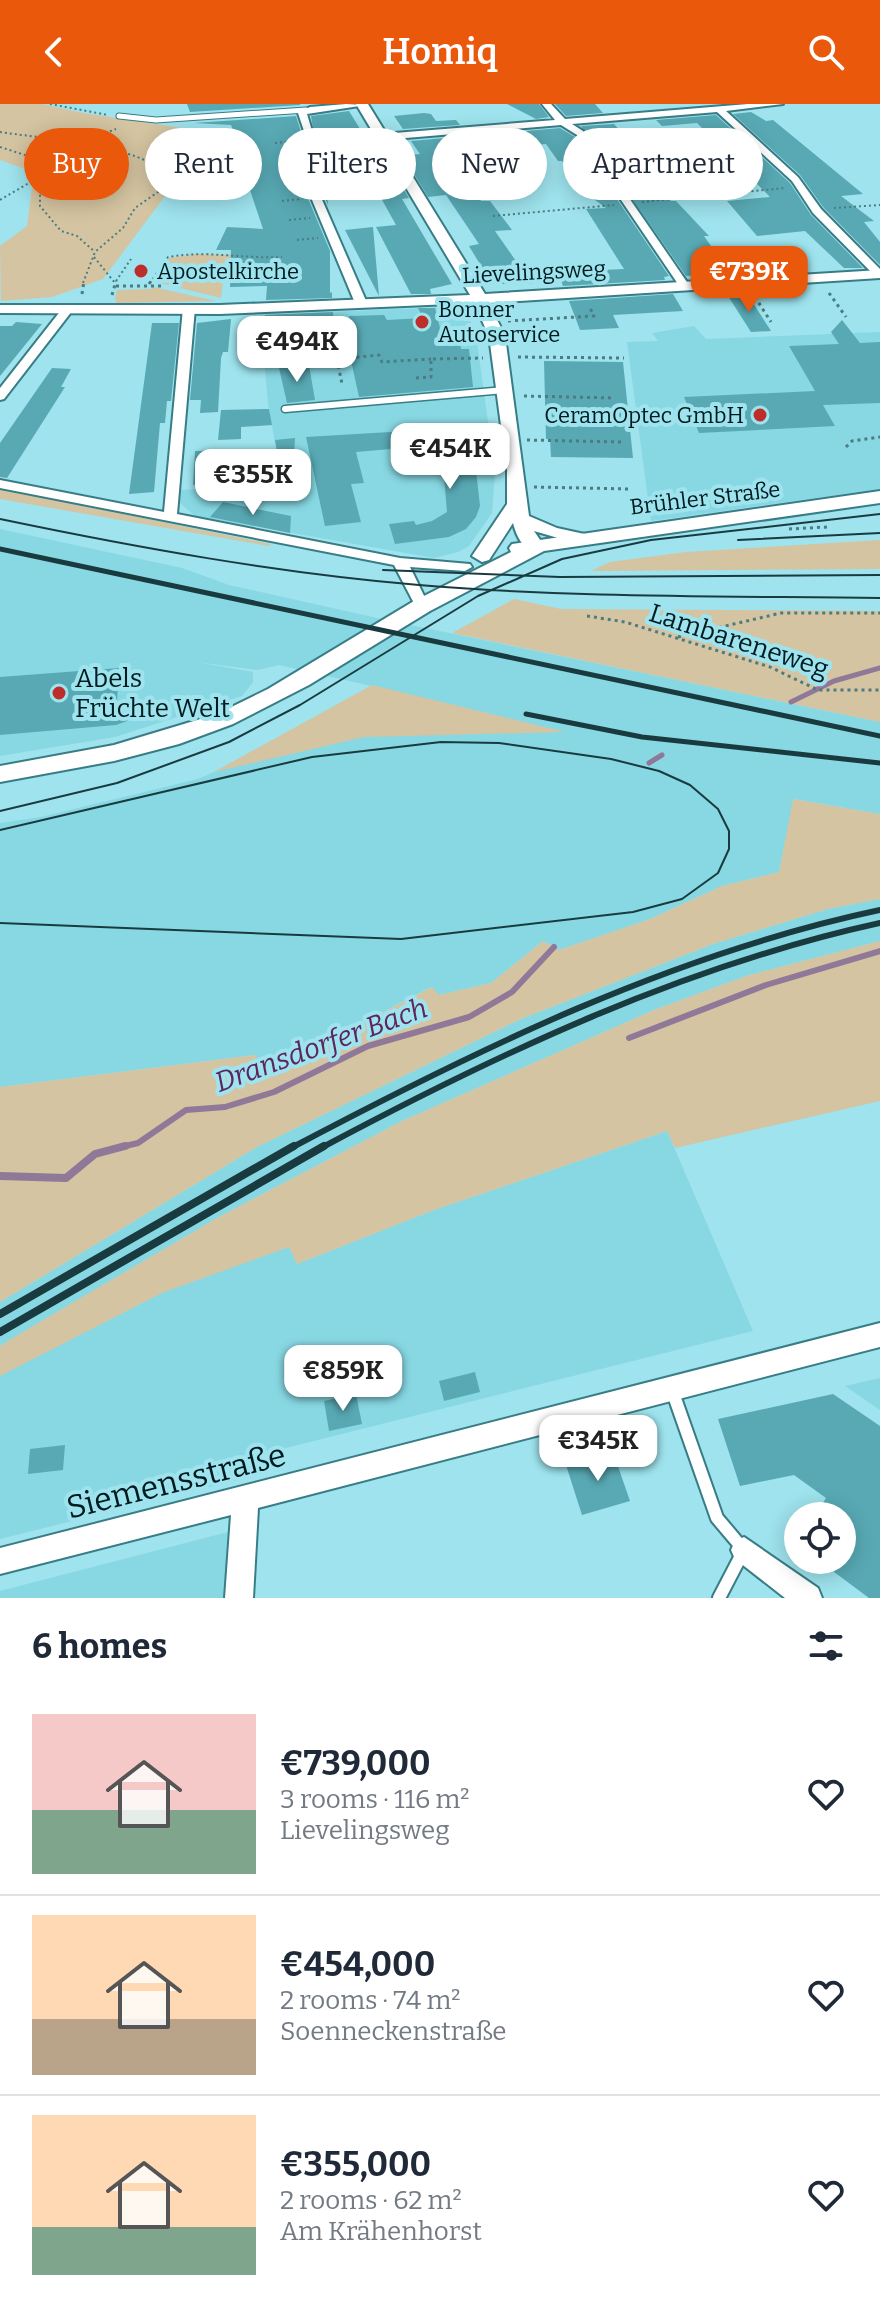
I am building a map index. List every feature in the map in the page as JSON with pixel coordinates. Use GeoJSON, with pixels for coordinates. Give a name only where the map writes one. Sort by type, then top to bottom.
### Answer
{"type":"FeatureCollection","features":[{"type":"Feature","properties":{"kind":"main road","name":"Brühler Straße"},"geometry":{"type":"LineString","coordinates":[[536,547],[880,497]]}},
{"type":"Feature","properties":{"kind":"main road"},"geometry":{"type":"LineString","coordinates":[[422,606],[474,562],[507,549],[536,547]]}},
{"type":"Feature","properties":{"kind":"main road"},"geometry":{"type":"LineString","coordinates":[[0,774],[121,751],[225,719],[274,697],[422,606],[536,547]]}},
{"type":"Feature","properties":{"kind":"street"},"geometry":{"type":"LineString","coordinates":[[361,303],[315,195],[308,131],[302,113],[362,104],[377,128]]}},
{"type":"Feature","properties":{"kind":"street"},"geometry":{"type":"LineString","coordinates":[[546,104],[560,120],[580,133],[682,281]]}},
{"type":"Feature","properties":{"kind":"street"},"geometry":{"type":"LineString","coordinates":[[416,134],[779,104]]}},
{"type":"Feature","properties":{"kind":"street"},"geometry":{"type":"LineString","coordinates":[[713,108],[795,179],[816,209],[877,272]]}},
{"type":"Feature","properties":{"kind":"street"},"geometry":{"type":"LineString","coordinates":[[416,193],[499,329]]}},
{"type":"Feature","properties":{"kind":"street","name":"Lievelingsweg"},"geometry":{"type":"LineString","coordinates":[[0,309],[66,311],[361,303],[556,293],[682,281],[745,282],[877,272]]}},
{"type":"Feature","properties":{"kind":"street"},"geometry":{"type":"LineString","coordinates":[[536,547],[525,534],[517,503],[499,329],[504,313],[515,303],[556,293]]}},
{"type":"Feature","properties":{"kind":"street"},"geometry":{"type":"LineString","coordinates":[[170,517],[189,308]]}},
{"type":"Feature","properties":{"kind":"street"},"geometry":{"type":"LineString","coordinates":[[0,396],[66,311]]}},
{"type":"Feature","properties":{"kind":"street"},"geometry":{"type":"LineString","coordinates":[[0,484],[400,562],[474,562],[517,503]]}},
{"type":"Feature","properties":{"kind":"street"},"geometry":{"type":"LineString","coordinates":[[517,503],[551,532],[582,539]]}},
{"type":"Feature","properties":{"kind":"street"},"geometry":{"type":"LineString","coordinates":[[400,562],[422,606]]}},
{"type":"Feature","properties":{"kind":"street","name":"Siemensstraße"},"geometry":{"type":"LineString","coordinates":[[0,1561],[880,1335]]}},
{"type":"Feature","properties":{"kind":"street"},"geometry":{"type":"LineString","coordinates":[[239,1598],[245,1498]]}},
{"type":"Feature","properties":{"kind":"street"},"geometry":{"type":"LineString","coordinates":[[744,1550],[808,1598]]}},
{"type":"Feature","properties":{"kind":"lane"},"geometry":{"type":"LineString","coordinates":[[119,116],[149,120],[306,110]]}},
{"type":"Feature","properties":{"kind":"lane"},"geometry":{"type":"LineString","coordinates":[[285,409],[505,393]]}},
{"type":"Feature","properties":{"kind":"lane"},"geometry":{"type":"LineString","coordinates":[[672,1390],[717,1518],[744,1550],[719,1598]]}},
{"type":"Feature","properties":{"kind":"path"},"geometry":{"type":"LineString","coordinates":[[50,104],[119,116]]}},
{"type":"Feature","properties":{"kind":"path"},"geometry":{"type":"LineString","coordinates":[[120,128],[149,120]]}},
{"type":"Feature","properties":{"kind":"path"},"geometry":{"type":"LineString","coordinates":[[0,132],[24,136]]}},
{"type":"Feature","properties":{"kind":"path"},"geometry":{"type":"LineString","coordinates":[[0,147],[24,155]]}},
{"type":"Feature","properties":{"kind":"path"},"geometry":{"type":"LineString","coordinates":[[84,301],[81,289],[94,254],[123,228],[135,208],[158,192],[165,183],[163,175],[145,160],[129,156]]}},
{"type":"Feature","properties":{"kind":"path"},"geometry":{"type":"LineString","coordinates":[[0,200],[24,184]]}},
{"type":"Feature","properties":{"kind":"path"},"geometry":{"type":"LineString","coordinates":[[40,200],[40,206],[61,231],[77,236],[116,284]]}},
{"type":"Feature","properties":{"kind":"path"},"geometry":{"type":"LineString","coordinates":[[816,209],[880,205]]}},
{"type":"Feature","properties":{"kind":"path"},"geometry":{"type":"LineString","coordinates":[[116,284],[151,285],[168,257],[174,256],[231,253],[246,259],[282,257]]}},
{"type":"Feature","properties":{"kind":"path"},"geometry":{"type":"LineString","coordinates":[[109,305],[116,284],[131,259]]}},
{"type":"Feature","properties":{"kind":"path"},"geometry":{"type":"LineString","coordinates":[[818,278],[846,317]]}},
{"type":"Feature","properties":{"kind":"path"},"geometry":{"type":"LineString","coordinates":[[745,282],[771,322]]}},
{"type":"Feature","properties":{"kind":"path"},"geometry":{"type":"LineString","coordinates":[[499,329],[594,316],[582,291]]}},
{"type":"Feature","properties":{"kind":"path"},"geometry":{"type":"LineString","coordinates":[[297,350],[300,363],[379,355],[382,362],[501,357],[624,358]]}},
{"type":"Feature","properties":{"kind":"path"},"geometry":{"type":"LineString","coordinates":[[337,359],[342,384]]}},
{"type":"Feature","properties":{"kind":"path"},"geometry":{"type":"LineString","coordinates":[[416,378],[431,377],[431,359]]}},
{"type":"Feature","properties":{"kind":"path"},"geometry":{"type":"LineString","coordinates":[[505,393],[614,398]]}},
{"type":"Feature","properties":{"kind":"path"},"geometry":{"type":"LineString","coordinates":[[846,447],[852,441],[880,437]]}},
{"type":"Feature","properties":{"kind":"path"},"geometry":{"type":"LineString","coordinates":[[512,440],[622,442]]}},
{"type":"Feature","properties":{"kind":"path"},"geometry":{"type":"LineString","coordinates":[[517,503],[631,489]]}},
{"type":"Feature","properties":{"kind":"path"},"geometry":{"type":"LineString","coordinates":[[785,529],[827,527]]}},
{"type":"Feature","properties":{"kind":"path"},"geometry":{"type":"LineString","coordinates":[[676,637],[781,613],[880,613]]}},
{"type":"Feature","properties":{"kind":"path","name":"Lambareneweg"},"geometry":{"type":"LineString","coordinates":[[587,616],[625,622],[770,667],[818,690],[880,690]]}},
{"type":"Feature","properties":{"kind":"shaded area"},"geometry":{"type":"Polygon","coordinates":[[[0,104],[42,104],[182,128],[145,128],[145,200],[162,200],[103,279],[52,297],[1,301],[0,246],[27,226],[30,200],[129,200],[129,128],[24,128],[24,169],[0,160],[0,104]]]}},
{"type":"Feature","properties":{"kind":"shaded area"},"geometry":{"type":"Polygon","coordinates":[[[196,254],[232,255],[274,268],[224,272],[221,298],[156,282],[169,258],[196,254]]]}},
{"type":"Feature","properties":{"kind":"shaded area"},"geometry":{"type":"Polygon","coordinates":[[[153,287],[216,301],[117,303],[115,299],[117,290],[153,287]]]}},
{"type":"Feature","properties":{"kind":"shaded area"},"geometry":{"type":"Polygon","coordinates":[[[447,307],[466,311],[476,334],[495,474],[492,513],[469,546],[434,558],[195,516],[180,503],[181,490],[282,484],[268,403],[260,315],[447,307]]]}},
{"type":"Feature","properties":{"kind":"shaded area"},"geometry":{"type":"Polygon","coordinates":[[[694,326],[706,339],[880,332],[880,489],[651,521],[627,342],[658,341],[652,333],[694,326]]]}},
{"type":"Feature","properties":{"kind":"shaded area"},"geometry":{"type":"Polygon","coordinates":[[[0,489],[271,544],[0,499],[0,489]]]}},
{"type":"Feature","properties":{"kind":"shaded area"},"geometry":{"type":"Polygon","coordinates":[[[0,529],[182,568],[229,585],[386,620],[880,722],[880,814],[794,799],[779,872],[722,886],[650,919],[559,950],[543,941],[491,983],[439,995],[431,987],[267,1072],[254,1055],[0,1087],[0,823],[41,817],[198,779],[300,734],[371,686],[279,665],[258,670],[196,662],[253,672],[253,682],[242,696],[115,737],[0,756],[0,529]]]}},
{"type":"Feature","properties":{"kind":"shaded area"},"geometry":{"type":"Polygon","coordinates":[[[880,540],[880,569],[591,571],[610,562],[686,552],[880,540]]]}},
{"type":"Feature","properties":{"kind":"shaded area"},"geometry":{"type":"Polygon","coordinates":[[[514,599],[561,609],[880,611],[880,722],[452,633],[514,599]]]}},
{"type":"Feature","properties":{"kind":"shaded area"},"geometry":{"type":"Polygon","coordinates":[[[372,685],[565,732],[364,737],[214,772],[372,685]]]}},
{"type":"Feature","properties":{"kind":"shaded area"},"geometry":{"type":"Polygon","coordinates":[[[793,799],[880,814],[880,899],[828,909],[713,944],[521,1019],[257,1147],[0,1302],[0,1087],[255,1055],[268,1072],[432,987],[439,995],[491,983],[543,941],[559,950],[650,919],[722,886],[779,872],[793,799]]]}},
{"type":"Feature","properties":{"kind":"shaded area"},"geometry":{"type":"Polygon","coordinates":[[[880,899],[880,941],[746,976],[654,1010],[402,1121],[217,1218],[0,1346],[0,1302],[257,1147],[521,1019],[713,944],[828,909],[880,899]]]}},
{"type":"Feature","properties":{"kind":"shaded area"},"geometry":{"type":"Polygon","coordinates":[[[880,941],[880,1101],[675,1148],[667,1131],[434,1210],[297,1264],[289,1247],[162,1293],[0,1376],[0,1346],[217,1218],[402,1121],[654,1010],[746,976],[880,941]]]}},
{"type":"Feature","properties":{"kind":"shaded area"},"geometry":{"type":"Polygon","coordinates":[[[667,1131],[753,1331],[242,1459],[246,1478],[0,1539],[0,1376],[10,1370],[35,1332],[289,1247],[297,1264],[434,1210],[667,1131]]]}},
{"type":"Feature","properties":{"kind":"shaded area"},"geometry":{"type":"Polygon","coordinates":[[[880,1378],[880,1410],[845,1386],[880,1378]]]}},
{"type":"Feature","properties":{"kind":"shaded area"},"geometry":{"type":"Polygon","coordinates":[[[228,1532],[224,1598],[0,1598],[0,1591],[228,1532]]]}},
{"type":"Feature","properties":{"kind":"building"},"geometry":{"type":"Polygon","coordinates":[[[187,104],[300,104],[300,105],[190,112],[187,104]]]}},
{"type":"Feature","properties":{"kind":"building"},"geometry":{"type":"Polygon","coordinates":[[[507,104],[539,104],[549,117],[536,119],[507,104]]]}},
{"type":"Feature","properties":{"kind":"building"},"geometry":{"type":"Polygon","coordinates":[[[555,104],[595,104],[603,113],[566,116],[555,104]]]}},
{"type":"Feature","properties":{"kind":"building"},"geometry":{"type":"Polygon","coordinates":[[[349,111],[359,128],[313,128],[311,116],[349,111]]]}},
{"type":"Feature","properties":{"kind":"building"},"geometry":{"type":"Polygon","coordinates":[[[751,112],[766,121],[773,120],[863,194],[841,196],[874,221],[864,222],[880,242],[880,265],[823,207],[800,175],[763,141],[763,128],[748,128],[733,114],[751,112]]]}},
{"type":"Feature","properties":{"kind":"building"},"geometry":{"type":"Polygon","coordinates":[[[424,113],[431,114],[436,121],[456,120],[460,125],[402,128],[394,116],[424,113]]]}},
{"type":"Feature","properties":{"kind":"building"},"geometry":{"type":"Polygon","coordinates":[[[716,115],[730,128],[702,128],[697,123],[662,126],[656,120],[716,115]]]}},
{"type":"Feature","properties":{"kind":"building"},"geometry":{"type":"Polygon","coordinates":[[[296,116],[300,128],[278,128],[278,200],[309,200],[330,251],[332,298],[266,300],[267,286],[230,287],[231,250],[216,250],[227,227],[263,229],[253,200],[262,200],[262,128],[194,123],[296,116]]]}},
{"type":"Feature","properties":{"kind":"building"},"geometry":{"type":"Polygon","coordinates":[[[614,124],[618,128],[582,128],[581,126],[614,124]]]}},
{"type":"Feature","properties":{"kind":"building"},"geometry":{"type":"Polygon","coordinates":[[[547,129],[563,130],[563,162],[558,161],[547,145],[547,129]]]}},
{"type":"Feature","properties":{"kind":"building"},"geometry":{"type":"Polygon","coordinates":[[[432,139],[432,197],[428,197],[416,177],[416,154],[420,154],[416,141],[432,139]]]}},
{"type":"Feature","properties":{"kind":"building"},"geometry":{"type":"Polygon","coordinates":[[[763,158],[790,183],[811,215],[863,268],[844,268],[805,231],[757,236],[727,201],[770,197],[763,190],[763,158]]]}},
{"type":"Feature","properties":{"kind":"building"},"geometry":{"type":"Polygon","coordinates":[[[382,200],[403,200],[452,284],[430,289],[431,294],[411,294],[376,227],[396,225],[382,200]]]}},
{"type":"Feature","properties":{"kind":"building"},"geometry":{"type":"Polygon","coordinates":[[[449,200],[490,201],[512,230],[495,231],[532,284],[492,284],[469,246],[479,244],[449,200]]]}},
{"type":"Feature","properties":{"kind":"building"},"geometry":{"type":"Polygon","coordinates":[[[595,200],[618,200],[669,276],[664,277],[665,280],[563,286],[558,272],[624,269],[586,209],[606,208],[595,200]]]}},
{"type":"Feature","properties":{"kind":"building"},"geometry":{"type":"Polygon","coordinates":[[[633,200],[676,201],[709,236],[704,236],[718,256],[706,260],[714,274],[686,276],[633,200]]]}},
{"type":"Feature","properties":{"kind":"building"},"geometry":{"type":"Polygon","coordinates":[[[373,227],[379,296],[345,230],[373,227]]]}},
{"type":"Feature","properties":{"kind":"building"},"geometry":{"type":"Polygon","coordinates":[[[673,294],[683,311],[613,315],[619,328],[580,330],[569,301],[673,294]]]}},
{"type":"Feature","properties":{"kind":"building"},"geometry":{"type":"Polygon","coordinates":[[[747,295],[771,331],[751,332],[728,296],[747,295]]]}},
{"type":"Feature","properties":{"kind":"building"},"geometry":{"type":"Polygon","coordinates":[[[418,308],[435,308],[441,332],[458,331],[461,349],[469,349],[473,387],[359,397],[352,365],[349,316],[384,315],[387,320],[423,318],[418,308]]]}},
{"type":"Feature","properties":{"kind":"building"},"geometry":{"type":"Polygon","coordinates":[[[333,312],[334,329],[265,328],[265,315],[333,312]]]}},
{"type":"Feature","properties":{"kind":"building"},"geometry":{"type":"Polygon","coordinates":[[[231,319],[228,352],[223,352],[221,358],[218,412],[200,413],[201,400],[190,400],[197,323],[231,319]]]}},
{"type":"Feature","properties":{"kind":"building"},"geometry":{"type":"Polygon","coordinates":[[[842,320],[860,343],[880,342],[880,403],[823,405],[835,426],[699,433],[684,397],[815,391],[789,346],[839,344],[831,332],[842,320]]]}},
{"type":"Feature","properties":{"kind":"building"},"geometry":{"type":"Polygon","coordinates":[[[16,322],[42,324],[0,376],[0,326],[12,326],[16,322]]]}},
{"type":"Feature","properties":{"kind":"building"},"geometry":{"type":"Polygon","coordinates":[[[152,323],[179,323],[171,401],[167,401],[165,423],[160,423],[154,492],[129,494],[152,323]]]}},
{"type":"Feature","properties":{"kind":"building"},"geometry":{"type":"Polygon","coordinates":[[[544,361],[623,362],[633,458],[551,457],[550,439],[546,439],[544,361]]]}},
{"type":"Feature","properties":{"kind":"building"},"geometry":{"type":"Polygon","coordinates":[[[309,365],[315,400],[287,403],[279,368],[309,365]]]}},
{"type":"Feature","properties":{"kind":"building"},"geometry":{"type":"Polygon","coordinates":[[[52,368],[71,369],[61,387],[65,387],[7,478],[0,477],[0,443],[52,368]]]}},
{"type":"Feature","properties":{"kind":"building"},"geometry":{"type":"Polygon","coordinates":[[[269,409],[272,425],[241,427],[241,439],[218,440],[221,410],[269,409]]]}},
{"type":"Feature","properties":{"kind":"building"},"geometry":{"type":"Polygon","coordinates":[[[471,425],[480,506],[476,517],[466,529],[449,537],[395,544],[389,524],[414,521],[416,525],[432,521],[447,512],[440,428],[471,425]]]}},
{"type":"Feature","properties":{"kind":"building"},"geometry":{"type":"Polygon","coordinates":[[[424,430],[426,446],[356,452],[364,483],[351,484],[361,522],[325,526],[306,437],[424,430]]]}},
{"type":"Feature","properties":{"kind":"building"},"geometry":{"type":"Polygon","coordinates":[[[295,438],[292,495],[285,495],[275,440],[295,438]]]}},
{"type":"Feature","properties":{"kind":"building"},"geometry":{"type":"Polygon","coordinates":[[[228,450],[227,483],[193,485],[195,451],[228,450]]]}},
{"type":"Feature","properties":{"kind":"building"},"geometry":{"type":"Polygon","coordinates":[[[223,502],[291,516],[290,533],[210,517],[223,502]]]}},
{"type":"Feature","properties":{"kind":"building","name":"Abels Früchte Welt"},"geometry":{"type":"Polygon","coordinates":[[[119,668],[117,702],[130,720],[116,725],[0,735],[0,677],[119,668]]]}},
{"type":"Feature","properties":{"kind":"building"},"geometry":{"type":"Polygon","coordinates":[[[475,1372],[480,1392],[444,1401],[439,1381],[475,1372]]]}},
{"type":"Feature","properties":{"kind":"building"},"geometry":{"type":"Polygon","coordinates":[[[356,1394],[362,1424],[329,1431],[324,1401],[356,1394]]]}},
{"type":"Feature","properties":{"kind":"building"},"geometry":{"type":"Polygon","coordinates":[[[833,1394],[880,1426],[880,1598],[869,1598],[837,1574],[856,1574],[856,1502],[824,1502],[826,1498],[794,1475],[740,1486],[718,1419],[833,1394]]]}},
{"type":"Feature","properties":{"kind":"building"},"geometry":{"type":"Polygon","coordinates":[[[65,1445],[63,1470],[28,1474],[30,1449],[65,1445]]]}},
{"type":"Feature","properties":{"kind":"building"},"geometry":{"type":"Polygon","coordinates":[[[613,1452],[630,1501],[582,1515],[566,1465],[613,1452]]]}},
{"type":"Feature","properties":{"kind":"waterway"},"geometry":{"type":"LineString","coordinates":[[791,702],[834,681],[880,668]]}},
{"type":"Feature","properties":{"kind":"waterway","name":"Dransdorfer Bach"},"geometry":{"type":"LineString","coordinates":[[649,763],[662,755]]}},
{"type":"Feature","properties":{"kind":"waterway","name":"Dransdorfer Bach"},"geometry":{"type":"LineString","coordinates":[[122,1147],[138,1143],[186,1110],[225,1107],[274,1092],[368,1046],[469,1017],[512,992],[554,947]]}},
{"type":"Feature","properties":{"kind":"waterway"},"geometry":{"type":"LineString","coordinates":[[629,1038],[766,985],[880,951]]}},
{"type":"Feature","properties":{"kind":"waterway","name":"Dransdorfer Bach"},"geometry":{"type":"LineString","coordinates":[[0,1176],[66,1178],[95,1154],[122,1147]]}},
{"type":"Feature","properties":{"kind":"waterway","name":"Dransdorfer Bach"},"geometry":{"type":"LineString","coordinates":[[117,1148],[122,1147]]}},
{"type":"Feature","properties":{"kind":"tram line"},"geometry":{"type":"LineString","coordinates":[[524,576],[562,559],[651,540],[880,514]]}},
{"type":"Feature","properties":{"kind":"tram line"},"geometry":{"type":"LineString","coordinates":[[0,519],[104,540],[314,574],[492,590]]}},
{"type":"Feature","properties":{"kind":"tram line"},"geometry":{"type":"LineString","coordinates":[[738,540],[880,533]]}},
{"type":"Feature","properties":{"kind":"tram line"},"geometry":{"type":"LineString","coordinates":[[383,570],[524,576]]}},
{"type":"Feature","properties":{"kind":"tram line"},"geometry":{"type":"LineString","coordinates":[[524,576],[880,575]]}},
{"type":"Feature","properties":{"kind":"tram line"},"geometry":{"type":"LineString","coordinates":[[492,590],[524,576]]}},
{"type":"Feature","properties":{"kind":"tram line"},"geometry":{"type":"LineString","coordinates":[[0,811],[117,783],[229,742],[300,705],[492,590]]}},
{"type":"Feature","properties":{"kind":"tram line"},"geometry":{"type":"LineString","coordinates":[[492,590],[880,598]]}},
{"type":"Feature","properties":{"kind":"tram line"},"geometry":{"type":"LineString","coordinates":[[0,830],[312,757],[441,742],[499,743],[611,759],[659,771],[690,785],[718,809],[729,831],[729,849],[718,873],[682,899],[633,912],[401,939],[0,923]]}},
{"type":"Feature","properties":{"kind":"railway"},"geometry":{"type":"LineString","coordinates":[[0,549],[880,736]]}},
{"type":"Feature","properties":{"kind":"railway"},"geometry":{"type":"LineString","coordinates":[[526,714],[642,737],[880,763]]}},
{"type":"Feature","properties":{"kind":"railway"},"geometry":{"type":"LineString","coordinates":[[291,1148],[433,1075],[578,1008],[727,952],[880,910]]}},
{"type":"Feature","properties":{"kind":"railway"},"geometry":{"type":"LineString","coordinates":[[321,1148],[455,1079],[593,1016],[734,963],[880,923]]}},
{"type":"Feature","properties":{"kind":"railway"},"geometry":{"type":"LineString","coordinates":[[0,1314],[294,1146]]}},
{"type":"Feature","properties":{"kind":"railway"},"geometry":{"type":"LineString","coordinates":[[0,1332],[324,1146]]}},
{"type":"Feature","properties":{"kind":"place","name":"Apostelkirche"},"geometry":{"type":"Point","coordinates":[141,271]}},
{"type":"Feature","properties":{"kind":"place","name":"Bonner Autoservice"},"geometry":{"type":"Point","coordinates":[422,322]}},
{"type":"Feature","properties":{"kind":"place","name":"CeramOptec GmbH"},"geometry":{"type":"Point","coordinates":[760,415]}},
{"type":"Feature","properties":{"kind":"place","name":"Abels Früchte Welt"},"geometry":{"type":"Point","coordinates":[59,693]}}]}
